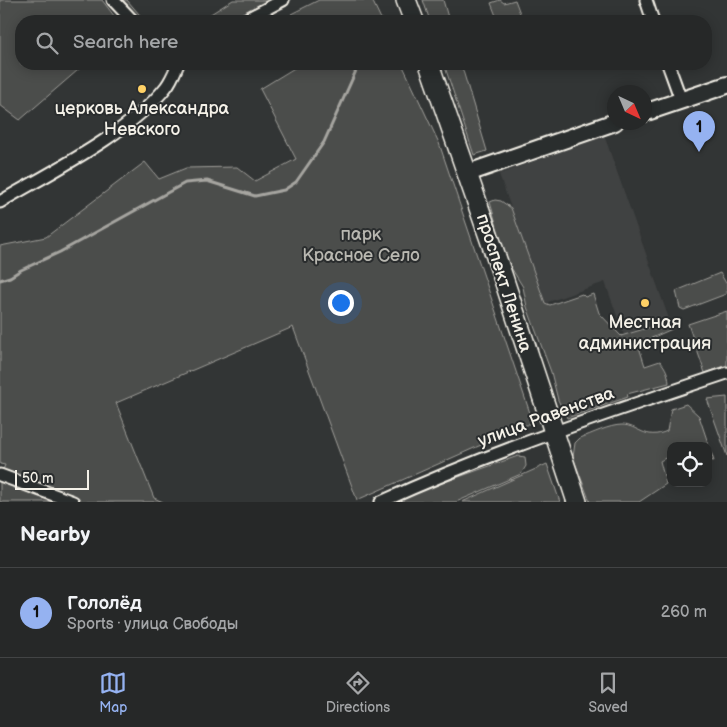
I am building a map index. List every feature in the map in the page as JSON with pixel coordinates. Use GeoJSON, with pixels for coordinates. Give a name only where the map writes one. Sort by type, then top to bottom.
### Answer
{"type":"FeatureCollection","features":[{"type":"Feature","properties":{"kind":"main road"},"geometry":{"type":"LineString","coordinates":[[406,0],[412,15]]}},
{"type":"Feature","properties":{"kind":"main road","name":"проспект Ленина"},"geometry":{"type":"LineString","coordinates":[[431,70],[468,174],[577,502]]}},
{"type":"Feature","properties":{"kind":"main road"},"geometry":{"type":"LineString","coordinates":[[652,109],[727,84]]}},
{"type":"Feature","properties":{"kind":"main road"},"geometry":{"type":"LineString","coordinates":[[468,174],[607,125]]}},
{"type":"Feature","properties":{"kind":"street"},"geometry":{"type":"LineString","coordinates":[[113,0],[127,15]]}},
{"type":"Feature","properties":{"kind":"street"},"geometry":{"type":"LineString","coordinates":[[254,15],[283,0]]}},
{"type":"Feature","properties":{"kind":"street"},"geometry":{"type":"LineString","coordinates":[[646,0],[651,15]]}},
{"type":"Feature","properties":{"kind":"street"},"geometry":{"type":"LineString","coordinates":[[0,202],[92,148],[143,111],[167,87],[175,70]]}},
{"type":"Feature","properties":{"kind":"street"},"geometry":{"type":"LineString","coordinates":[[670,70],[681,100]]}},
{"type":"Feature","properties":{"kind":"street","name":"улица Равенства"},"geometry":{"type":"LineString","coordinates":[[381,502],[432,478],[553,431],[727,372]]}},
{"type":"Feature","properties":{"kind":"street"},"geometry":{"type":"LineString","coordinates":[[0,476],[73,502]]}},
{"type":"Feature","properties":{"kind":"shaded area"},"geometry":{"type":"Polygon","coordinates":[[[604,135],[669,319],[624,335],[605,282],[545,303],[499,174],[604,135]]]}},
{"type":"Feature","properties":{"kind":"green space"},"geometry":{"type":"Polygon","coordinates":[[[0,0],[102,0],[113,15],[15,15],[15,70],[78,70],[20,120],[0,105],[0,0]]]}},
{"type":"Feature","properties":{"kind":"green space"},"geometry":{"type":"Polygon","coordinates":[[[117,0],[127,0],[140,15],[131,15],[117,0]]]}},
{"type":"Feature","properties":{"kind":"green space"},"geometry":{"type":"Polygon","coordinates":[[[233,0],[276,0],[250,15],[209,15],[233,0]]]}},
{"type":"Feature","properties":{"kind":"green space"},"geometry":{"type":"Polygon","coordinates":[[[319,0],[372,0],[379,15],[292,15],[319,0]]]}},
{"type":"Feature","properties":{"kind":"green space"},"geometry":{"type":"Polygon","coordinates":[[[423,0],[443,0],[447,15],[428,15],[423,0]]]}},
{"type":"Feature","properties":{"kind":"green space"},"geometry":{"type":"Polygon","coordinates":[[[500,0],[504,3],[515,0],[521,15],[496,15],[491,3],[500,0]]]}},
{"type":"Feature","properties":{"kind":"green space","name":"парк Красное Село"},"geometry":{"type":"Polygon","coordinates":[[[291,70],[405,70],[439,143],[533,422],[357,500],[293,327],[116,403],[154,498],[163,502],[0,502],[0,477],[5,465],[0,464],[0,246],[46,237],[145,162],[159,179],[186,168],[237,167],[255,181],[296,159],[260,89],[291,70]]]}},
{"type":"Feature","properties":{"kind":"green space"},"geometry":{"type":"Polygon","coordinates":[[[446,70],[463,70],[487,151],[474,155],[446,70]]]}},
{"type":"Feature","properties":{"kind":"green space"},"geometry":{"type":"Polygon","coordinates":[[[495,200],[501,201],[511,208],[545,303],[550,305],[582,294],[585,297],[593,294],[599,313],[621,336],[664,323],[671,325],[672,329],[638,344],[645,366],[660,361],[664,366],[669,383],[627,394],[628,397],[567,418],[558,400],[551,372],[527,307],[523,287],[510,266],[501,241],[490,202],[495,200]]]}},
{"type":"Feature","properties":{"kind":"green space"},"geometry":{"type":"Polygon","coordinates":[[[720,273],[727,285],[726,294],[684,310],[680,308],[676,291],[720,273]]]}},
{"type":"Feature","properties":{"kind":"green space"},"geometry":{"type":"Polygon","coordinates":[[[727,311],[727,365],[705,373],[688,324],[727,311]]]}},
{"type":"Feature","properties":{"kind":"green space"},"geometry":{"type":"Polygon","coordinates":[[[727,397],[727,456],[707,399],[727,397]]]}},
{"type":"Feature","properties":{"kind":"green space"},"geometry":{"type":"Polygon","coordinates":[[[686,404],[699,416],[708,442],[667,442],[667,457],[660,461],[666,484],[639,502],[590,502],[573,457],[575,443],[580,438],[617,425],[628,426],[647,433],[659,434],[667,431],[671,409],[686,404]]]}},
{"type":"Feature","properties":{"kind":"green space"},"geometry":{"type":"Polygon","coordinates":[[[518,456],[525,457],[526,466],[521,474],[456,502],[397,502],[425,489],[518,456]]]}},
{"type":"Feature","properties":{"kind":"green space"},"geometry":{"type":"Polygon","coordinates":[[[547,464],[560,502],[462,502],[547,464]]]}},
{"type":"Feature","properties":{"kind":"waterway"},"geometry":{"type":"LineString","coordinates":[[0,280],[10,277],[60,252],[185,183],[207,181],[255,196],[284,190],[296,182],[324,142],[356,70]]}},
{"type":"Feature","properties":{"kind":"place","name":"церковь Александра Невского"},"geometry":{"type":"Point","coordinates":[142,89]}},
{"type":"Feature","properties":{"kind":"place","name":"Гололёд"},"geometry":{"type":"Point","coordinates":[699,152]}},
{"type":"Feature","properties":{"kind":"place","name":"Местная администрация"},"geometry":{"type":"Point","coordinates":[645,303]}}]}
